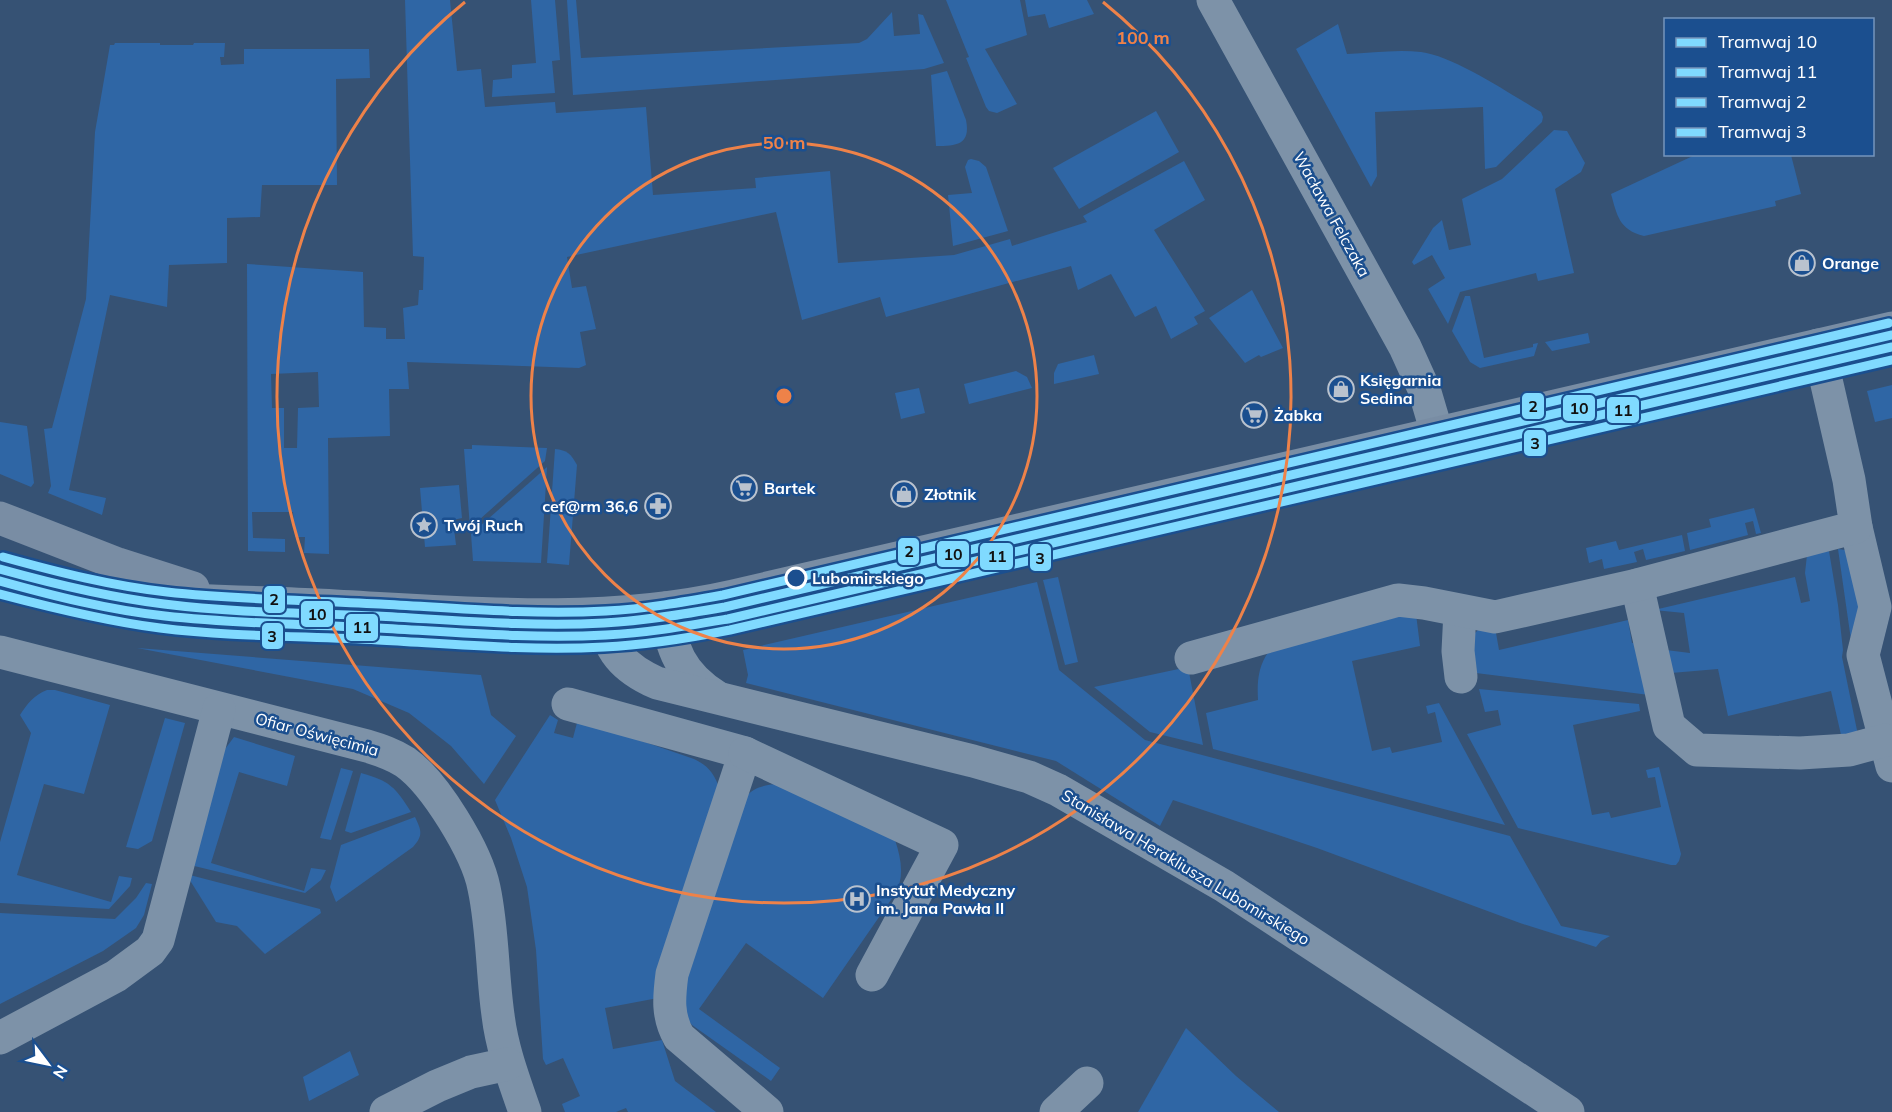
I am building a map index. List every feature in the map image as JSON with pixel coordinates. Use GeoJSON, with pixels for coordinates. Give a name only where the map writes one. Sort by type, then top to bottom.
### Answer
{"type":"FeatureCollection","features":[{"type":"Feature","properties":{"kind":"street","name":"Wacława Felczaka"},"geometry":{"type":"LineString","coordinates":[[1213,0],[1405,347],[1424,389],[1437,433]]}},
{"type":"Feature","properties":{"kind":"street"},"geometry":{"type":"LineString","coordinates":[[0,584],[115,596],[537,615],[604,614],[666,608],[733,596],[1892,328]]}},
{"type":"Feature","properties":{"kind":"street"},"geometry":{"type":"LineString","coordinates":[[1637,585],[1669,726],[1697,750],[1800,753],[1849,750],[1889,753],[1863,655],[1875,608],[1818,345]]}},
{"type":"Feature","properties":{"kind":"street"},"geometry":{"type":"LineString","coordinates":[[0,518],[148,575],[244,602]]}},
{"type":"Feature","properties":{"kind":"street"},"geometry":{"type":"LineString","coordinates":[[1191,658],[1398,600],[1495,616],[1637,585],[1856,527]]}},
{"type":"Feature","properties":{"kind":"street","name":"Stanisława Herakliusza Lubomirskiego"},"geometry":{"type":"LineString","coordinates":[[666,608],[672,644],[682,665],[706,691],[729,703]]}},
{"type":"Feature","properties":{"kind":"street"},"geometry":{"type":"LineString","coordinates":[[1460,611],[1458,651],[1461,677]]}},
{"type":"Feature","properties":{"kind":"street","name":"Stanisława Herakliusza Lubomirskiego"},"geometry":{"type":"LineString","coordinates":[[604,614],[606,634],[616,654],[634,671],[657,683],[729,703],[973,761],[1029,777],[1058,790],[1224,886],[1568,1112]]}},
{"type":"Feature","properties":{"kind":"street","name":"Ofiar Oświęcimia"},"geometry":{"type":"LineString","coordinates":[[0,652],[367,746],[389,753],[406,763],[430,788],[463,837],[481,875],[490,928],[498,1016],[508,1064],[525,1112]]}},
{"type":"Feature","properties":{"kind":"street"},"geometry":{"type":"LineString","coordinates":[[568,704],[745,753],[942,845],[872,975]]}},
{"type":"Feature","properties":{"kind":"street"},"geometry":{"type":"LineString","coordinates":[[0,1038],[116,976],[150,951],[158,940],[219,709]]}},
{"type":"Feature","properties":{"kind":"street"},"geometry":{"type":"LineString","coordinates":[[745,753],[672,974],[669,1002],[672,1025],[679,1037],[767,1112]]}},
{"type":"Feature","properties":{"kind":"street"},"geometry":{"type":"LineString","coordinates":[[386,1112],[437,1086],[471,1072],[508,1064]]}},
{"type":"Feature","properties":{"kind":"street"},"geometry":{"type":"LineString","coordinates":[[1056,1112],[1087,1083]]}},
{"type":"Feature","properties":{"kind":"shaded area"},"geometry":{"type":"Polygon","coordinates":[[[405,0],[450,0],[457,71],[481,69],[485,107],[555,102],[556,113],[646,107],[653,195],[756,188],[755,178],[830,171],[838,263],[954,255],[1010,239],[1012,246],[1087,222],[1083,216],[1184,161],[1205,200],[1154,230],[1205,311],[1194,317],[1198,324],[1171,339],[1156,306],[1135,317],[1111,274],[1078,290],[1071,266],[886,317],[880,297],[802,320],[776,212],[567,257],[572,288],[586,286],[596,329],[580,332],[586,365],[579,368],[407,362],[409,389],[389,389],[390,436],[328,438],[329,554],[304,553],[305,537],[295,537],[293,512],[252,512],[253,538],[285,539],[285,552],[248,551],[247,264],[363,272],[364,327],[386,328],[386,339],[405,339],[403,308],[418,305],[419,290],[423,290],[424,257],[413,256],[405,0]],[[318,372],[271,374],[272,408],[284,408],[284,448],[297,448],[298,408],[319,407],[318,372]]]}},
{"type":"Feature","properties":{"kind":"shaded area"},"geometry":{"type":"Polygon","coordinates":[[[531,0],[555,0],[560,60],[552,61],[555,93],[492,97],[493,80],[512,78],[512,65],[536,63],[531,0]]]}},
{"type":"Feature","properties":{"kind":"shaded area"},"geometry":{"type":"Polygon","coordinates":[[[567,0],[576,0],[581,58],[859,43],[867,39],[892,12],[894,36],[920,34],[918,14],[923,15],[944,63],[924,69],[573,95],[567,0]]]}},
{"type":"Feature","properties":{"kind":"shaded area"},"geometry":{"type":"Polygon","coordinates":[[[946,0],[1020,0],[1027,35],[985,49],[1017,104],[997,113],[989,111],[986,107],[946,0]]]}},
{"type":"Feature","properties":{"kind":"shaded area"},"geometry":{"type":"Polygon","coordinates":[[[1025,0],[1087,0],[1094,14],[1049,28],[1045,14],[1028,17],[1025,0]]]}},
{"type":"Feature","properties":{"kind":"shaded area"},"geometry":{"type":"Polygon","coordinates":[[[1338,24],[1347,54],[1403,51],[1434,55],[1482,77],[1541,112],[1542,122],[1496,167],[1485,169],[1483,107],[1375,112],[1377,176],[1371,187],[1296,49],[1338,24]]]}},
{"type":"Feature","properties":{"kind":"shaded area"},"geometry":{"type":"Polygon","coordinates":[[[115,43],[193,45],[194,43],[225,43],[224,57],[220,57],[221,65],[244,64],[244,49],[369,49],[370,78],[336,79],[337,185],[262,185],[260,217],[227,218],[227,263],[169,265],[167,307],[110,295],[69,490],[106,498],[102,515],[48,493],[51,486],[44,429],[52,428],[86,299],[95,132],[110,45],[115,43]]]}},
{"type":"Feature","properties":{"kind":"shaded area"},"geometry":{"type":"Polygon","coordinates":[[[947,71],[966,120],[966,135],[956,144],[936,146],[931,75],[947,71]]]}},
{"type":"Feature","properties":{"kind":"shaded area"},"geometry":{"type":"Polygon","coordinates":[[[1156,111],[1179,152],[1079,209],[1053,168],[1156,111]]]}},
{"type":"Feature","properties":{"kind":"shaded area"},"geometry":{"type":"Polygon","coordinates":[[[1554,130],[1567,131],[1585,163],[1581,172],[1555,189],[1574,273],[1538,281],[1536,273],[1460,292],[1448,324],[1428,289],[1445,278],[1432,255],[1414,265],[1412,262],[1433,228],[1442,220],[1449,250],[1471,245],[1462,199],[1502,179],[1554,130]]]}},
{"type":"Feature","properties":{"kind":"shaded area"},"geometry":{"type":"Polygon","coordinates":[[[1693,156],[1791,156],[1801,194],[1775,201],[1776,206],[1644,236],[1629,230],[1620,221],[1611,194],[1693,156]]]}},
{"type":"Feature","properties":{"kind":"shaded area"},"geometry":{"type":"Polygon","coordinates":[[[971,159],[979,161],[986,167],[1008,231],[953,246],[948,195],[972,193],[965,167],[971,159]]]}},
{"type":"Feature","properties":{"kind":"shaded area"},"geometry":{"type":"Polygon","coordinates":[[[1252,290],[1283,348],[1261,357],[1259,355],[1245,363],[1209,318],[1252,290]]]}},
{"type":"Feature","properties":{"kind":"shaded area"},"geometry":{"type":"Polygon","coordinates":[[[1465,296],[1470,296],[1484,358],[1533,347],[1533,344],[1538,343],[1534,356],[1480,368],[1470,362],[1452,331],[1465,296]]]}},
{"type":"Feature","properties":{"kind":"shaded area"},"geometry":{"type":"Polygon","coordinates":[[[1588,333],[1590,343],[1552,351],[1545,342],[1588,333]]]}},
{"type":"Feature","properties":{"kind":"shaded area"},"geometry":{"type":"Polygon","coordinates":[[[1094,355],[1099,374],[1054,384],[1054,373],[1058,364],[1094,355]]]}},
{"type":"Feature","properties":{"kind":"shaded area"},"geometry":{"type":"Polygon","coordinates":[[[1016,371],[1027,377],[1032,388],[969,404],[964,384],[1016,371]]]}},
{"type":"Feature","properties":{"kind":"shaded area"},"geometry":{"type":"Polygon","coordinates":[[[1892,385],[1892,418],[1875,422],[1867,391],[1892,385]]]}},
{"type":"Feature","properties":{"kind":"shaded area"},"geometry":{"type":"Polygon","coordinates":[[[919,388],[925,413],[901,419],[895,393],[919,388]]]}},
{"type":"Feature","properties":{"kind":"shaded area"},"geometry":{"type":"Polygon","coordinates":[[[0,422],[27,426],[34,483],[31,487],[0,474],[0,422]]]}},
{"type":"Feature","properties":{"kind":"shaded area"},"geometry":{"type":"Polygon","coordinates":[[[472,445],[547,448],[545,461],[470,528],[464,449],[472,449],[472,445]]]}},
{"type":"Feature","properties":{"kind":"shaded area"},"geometry":{"type":"Polygon","coordinates":[[[555,449],[568,453],[577,465],[569,565],[547,563],[555,449]]]}},
{"type":"Feature","properties":{"kind":"shaded area"},"geometry":{"type":"Polygon","coordinates":[[[547,467],[541,563],[473,561],[471,534],[547,467]]]}},
{"type":"Feature","properties":{"kind":"shaded area"},"geometry":{"type":"Polygon","coordinates":[[[459,485],[462,518],[453,520],[456,545],[425,547],[420,488],[459,485]]]}},
{"type":"Feature","properties":{"kind":"shaded area"},"geometry":{"type":"Polygon","coordinates":[[[1754,508],[1761,533],[1756,534],[1753,521],[1745,523],[1748,535],[1690,550],[1687,533],[1711,527],[1709,519],[1754,508]]]}},
{"type":"Feature","properties":{"kind":"shaded area"},"geometry":{"type":"Polygon","coordinates":[[[1682,535],[1685,551],[1646,560],[1643,549],[1634,552],[1637,562],[1604,569],[1602,559],[1589,563],[1586,548],[1616,541],[1619,550],[1682,535]]]}},
{"type":"Feature","properties":{"kind":"shaded area"},"geometry":{"type":"Polygon","coordinates":[[[1838,549],[1845,550],[1863,611],[1852,647],[1838,549]]]}},
{"type":"Feature","properties":{"kind":"shaded area"},"geometry":{"type":"Polygon","coordinates":[[[1829,551],[1838,605],[1842,657],[1860,745],[1844,748],[1831,691],[1728,716],[1718,669],[1671,673],[1666,650],[1690,653],[1684,613],[1654,610],[1795,577],[1801,603],[1810,601],[1805,573],[1807,555],[1829,551]]]}},
{"type":"Feature","properties":{"kind":"shaded area"},"geometry":{"type":"Polygon","coordinates":[[[1058,577],[1078,662],[1065,665],[1043,580],[1058,577]]]}},
{"type":"Feature","properties":{"kind":"shaded area"},"geometry":{"type":"Polygon","coordinates":[[[1037,582],[1059,670],[1145,740],[1510,836],[1561,926],[1610,936],[1596,947],[1520,923],[1317,848],[1173,800],[1160,826],[1056,761],[746,683],[748,675],[743,650],[1037,582]]]}},
{"type":"Feature","properties":{"kind":"shaded area"},"geometry":{"type":"Polygon","coordinates":[[[1391,610],[1416,614],[1420,646],[1352,661],[1372,751],[1390,747],[1392,753],[1442,742],[1435,712],[1428,714],[1426,706],[1439,703],[1505,825],[1213,749],[1206,713],[1258,700],[1259,674],[1269,651],[1391,610]]]}},
{"type":"Feature","properties":{"kind":"shaded area"},"geometry":{"type":"Polygon","coordinates":[[[1628,620],[1632,643],[1645,640],[1657,696],[1476,673],[1473,664],[1475,633],[1482,626],[1496,633],[1499,650],[1628,620]]]}},
{"type":"Feature","properties":{"kind":"shaded area"},"geometry":{"type":"Polygon","coordinates":[[[137,648],[481,675],[491,715],[516,736],[484,784],[451,746],[409,713],[353,689],[137,648]]]}},
{"type":"Feature","properties":{"kind":"shaded area"},"geometry":{"type":"Polygon","coordinates":[[[1188,667],[1203,745],[1150,732],[1094,687],[1188,667]]]}},
{"type":"Feature","properties":{"kind":"shaded area"},"geometry":{"type":"Polygon","coordinates":[[[1479,689],[1639,704],[1640,711],[1573,725],[1592,815],[1609,812],[1611,818],[1661,807],[1655,777],[1648,778],[1646,770],[1659,767],[1681,854],[1676,865],[1518,828],[1467,734],[1501,725],[1498,710],[1485,712],[1479,689]]]}},
{"type":"Feature","properties":{"kind":"shaded area"},"geometry":{"type":"Polygon","coordinates":[[[47,690],[55,690],[110,705],[84,794],[44,784],[17,875],[111,902],[119,876],[132,878],[130,886],[109,909],[0,903],[0,842],[31,733],[20,715],[31,700],[47,690]]]}},
{"type":"Feature","properties":{"kind":"shaded area"},"geometry":{"type":"Polygon","coordinates":[[[550,715],[558,720],[554,733],[573,738],[578,719],[694,759],[704,765],[716,779],[720,789],[658,998],[605,1008],[613,1049],[662,1040],[675,1081],[716,1112],[628,1112],[626,1108],[616,1112],[565,1112],[562,1104],[580,1096],[563,1058],[546,1065],[543,1059],[536,950],[527,887],[511,838],[495,800],[550,715]]]}},
{"type":"Feature","properties":{"kind":"shaded area"},"geometry":{"type":"Polygon","coordinates":[[[165,718],[185,723],[152,841],[138,849],[126,847],[165,718]]]}},
{"type":"Feature","properties":{"kind":"shaded area"},"geometry":{"type":"Polygon","coordinates":[[[234,737],[295,756],[287,786],[239,772],[211,863],[304,891],[311,868],[326,870],[321,880],[305,893],[186,864],[217,760],[234,737]]]}},
{"type":"Feature","properties":{"kind":"shaded area"},"geometry":{"type":"Polygon","coordinates":[[[341,768],[353,771],[331,840],[320,838],[341,768]]]}},
{"type":"Feature","properties":{"kind":"shaded area"},"geometry":{"type":"Polygon","coordinates":[[[361,773],[391,786],[401,796],[411,812],[351,833],[345,831],[361,773]]]}},
{"type":"Feature","properties":{"kind":"shaded area"},"geometry":{"type":"Polygon","coordinates":[[[778,784],[895,840],[901,874],[895,894],[823,998],[746,943],[699,1009],[780,1068],[771,1081],[692,1025],[686,1018],[681,989],[745,797],[760,787],[778,784]]]}},
{"type":"Feature","properties":{"kind":"shaded area"},"geometry":{"type":"Polygon","coordinates":[[[415,817],[420,832],[419,839],[413,847],[336,902],[330,887],[341,845],[415,817]]]}},
{"type":"Feature","properties":{"kind":"shaded area"},"geometry":{"type":"Polygon","coordinates":[[[186,874],[320,909],[321,913],[265,954],[237,926],[216,922],[186,874]]]}},
{"type":"Feature","properties":{"kind":"shaded area"},"geometry":{"type":"Polygon","coordinates":[[[146,883],[152,884],[144,915],[136,928],[103,951],[0,1004],[0,913],[115,919],[136,898],[146,883]]]}},
{"type":"Feature","properties":{"kind":"shaded area"},"geometry":{"type":"Polygon","coordinates":[[[1186,1028],[1236,1076],[1279,1112],[1138,1112],[1186,1028]]]}},
{"type":"Feature","properties":{"kind":"shaded area"},"geometry":{"type":"Polygon","coordinates":[[[350,1051],[359,1075],[309,1101],[303,1077],[350,1051]]]}},
{"type":"Feature","properties":{"kind":"tram line","name":"2"},"geometry":{"type":"LineString","coordinates":[[3,557],[105,582],[194,595],[521,612],[606,611],[650,607],[723,595],[1889,323]]}},
{"type":"Feature","properties":{"kind":"tram line","name":"10"},"geometry":{"type":"LineString","coordinates":[[0,569],[122,598],[217,609],[519,624],[604,623],[649,619],[725,607],[1892,335]]}},
{"type":"Feature","properties":{"kind":"tram line","name":"11"},"geometry":{"type":"LineString","coordinates":[[0,581],[123,610],[218,621],[520,636],[606,635],[652,631],[728,619],[1892,347]]}},
{"type":"Feature","properties":{"kind":"tram line","name":"3"},"geometry":{"type":"LineString","coordinates":[[0,594],[120,622],[214,633],[519,648],[576,648],[652,643],[730,630],[1892,360]]}},
{"type":"Feature","properties":{"kind":"place","name":"Orange"},"geometry":{"type":"Point","coordinates":[1802,263]}},
{"type":"Feature","properties":{"kind":"place","name":"Księgarnia Sedina"},"geometry":{"type":"Point","coordinates":[1341,389]}},
{"type":"Feature","properties":{"kind":"place","name":"Żabka"},"geometry":{"type":"Point","coordinates":[1254,415]}},
{"type":"Feature","properties":{"kind":"place","name":"Bartek"},"geometry":{"type":"Point","coordinates":[744,488]}},
{"type":"Feature","properties":{"kind":"place","name":"Złotnik"},"geometry":{"type":"Point","coordinates":[904,494]}},
{"type":"Feature","properties":{"kind":"place","name":"cef@rm 36,6"},"geometry":{"type":"Point","coordinates":[658,506]}},
{"type":"Feature","properties":{"kind":"place","name":"Twój Ruch"},"geometry":{"type":"Point","coordinates":[424,525]}},
{"type":"Feature","properties":{"kind":"place","name":"Lubomirskiego"},"geometry":{"type":"Point","coordinates":[796,578]}},
{"type":"Feature","properties":{"kind":"place","name":"Instytut Medyczny im. Jana Pawła II"},"geometry":{"type":"Point","coordinates":[857,899]}}]}
